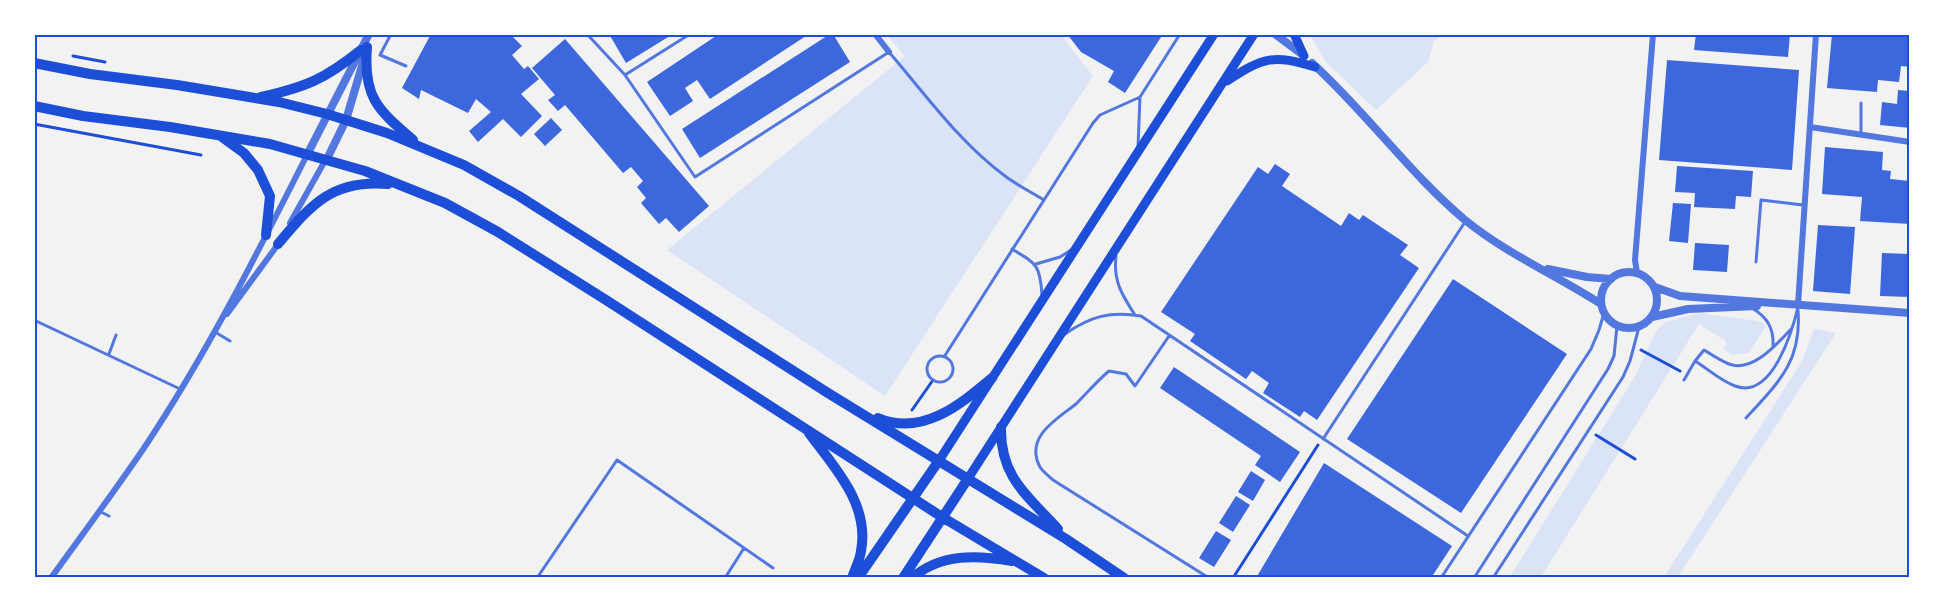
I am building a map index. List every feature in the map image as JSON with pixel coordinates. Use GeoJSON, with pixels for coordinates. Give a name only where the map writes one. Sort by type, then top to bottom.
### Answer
{"type":"FeatureCollection","features":[{"type":"Feature","properties":{"kind":"highway"},"geometry":{"type":"LineString","coordinates":[[255,98],[302,87],[340,66],[364,49],[367,79],[375,100],[383,114],[417,144]]}},
{"type":"Feature","properties":{"kind":"highway"},"geometry":{"type":"LineString","coordinates":[[34,63],[90,74],[255,98],[327,114],[417,144],[464,165],[519,196],[856,409],[969,477],[1124,578]]}},
{"type":"Feature","properties":{"kind":"highway"},"geometry":{"type":"LineString","coordinates":[[34,106],[82,116],[170,127],[270,144],[327,159],[445,203],[498,232],[942,517],[1044,578]]}},
{"type":"Feature","properties":{"kind":"highway"},"geometry":{"type":"LineString","coordinates":[[219,135],[244,153],[258,170],[270,196],[266,235]]}},
{"type":"Feature","properties":{"kind":"highway"},"geometry":{"type":"LineString","coordinates":[[278,244],[307,210],[328,194],[353,186],[373,183],[400,185]]}},
{"type":"Feature","properties":{"kind":"highway"},"geometry":{"type":"LineString","coordinates":[[856,409],[883,420],[903,424],[932,419],[955,408],[992,378]]}},
{"type":"Feature","properties":{"kind":"highway"},"geometry":{"type":"LineString","coordinates":[[1001,426],[1003,457],[1008,470],[1017,484],[1066,539]]}},
{"type":"Feature","properties":{"kind":"highway"},"geometry":{"type":"LineString","coordinates":[[805,428],[847,485],[857,506],[862,529],[862,550],[852,578]]}},
{"type":"Feature","properties":{"kind":"highway"},"geometry":{"type":"LineString","coordinates":[[858,578],[940,459]]}},
{"type":"Feature","properties":{"kind":"highway"},"geometry":{"type":"LineString","coordinates":[[903,578],[969,477]]}},
{"type":"Feature","properties":{"kind":"highway"},"geometry":{"type":"LineString","coordinates":[[912,578],[933,564],[956,558],[981,556],[1019,562]]}},
{"type":"Feature","properties":{"kind":"main road"},"geometry":{"type":"LineString","coordinates":[[940,459],[1214,34]]}},
{"type":"Feature","properties":{"kind":"main road"},"geometry":{"type":"LineString","coordinates":[[969,477],[1254,34]]}},
{"type":"Feature","properties":{"kind":"main road"},"geometry":{"type":"LineString","coordinates":[[1294,34],[1304,56]]}},
{"type":"Feature","properties":{"kind":"main road"},"geometry":{"type":"LineString","coordinates":[[1222,84],[1264,60],[1282,57],[1315,67]]}},
{"type":"Feature","properties":{"kind":"street"},"geometry":{"type":"LineString","coordinates":[[214,332],[278,244],[327,159],[346,120],[370,34]]}},
{"type":"Feature","properties":{"kind":"street"},"geometry":{"type":"LineString","coordinates":[[875,34],[889,52]]}},
{"type":"Feature","properties":{"kind":"street"},"geometry":{"type":"LineString","coordinates":[[1275,34],[1304,56],[1412,170],[1466,220],[1519,258],[1601,304]]}},
{"type":"Feature","properties":{"kind":"street"},"geometry":{"type":"LineString","coordinates":[[1637,273],[1635,260],[1653,34]]}},
{"type":"Feature","properties":{"kind":"street"},"geometry":{"type":"LineString","coordinates":[[1798,305],[1816,34]]}},
{"type":"Feature","properties":{"kind":"street"},"geometry":{"type":"LineString","coordinates":[[51,578],[144,448],[214,332],[327,114],[364,49]]}},
{"type":"Feature","properties":{"kind":"street"},"geometry":{"type":"LineString","coordinates":[[1810,127],[1910,142]]}},
{"type":"Feature","properties":{"kind":"street"},"geometry":{"type":"LineString","coordinates":[[1519,258],[1552,270],[1611,279]]}},
{"type":"Feature","properties":{"kind":"street"},"geometry":{"type":"LineString","coordinates":[[1798,305],[1688,309],[1652,317],[1639,327],[1632,328],[1617,326],[1609,320],[1601,304],[1601,294],[1611,279],[1619,274],[1637,273],[1644,276],[1655,287],[1680,296],[1910,313]]}},
{"type":"Feature","properties":{"kind":"street"},"geometry":{"type":"LineString","coordinates":[[1652,317],[1658,303],[1655,287]]}},
{"type":"Feature","properties":{"kind":"lane"},"geometry":{"type":"LineString","coordinates":[[391,34],[380,55],[406,66]]}},
{"type":"Feature","properties":{"kind":"lane"},"geometry":{"type":"LineString","coordinates":[[587,34],[625,75],[695,177],[889,52],[963,138],[988,162],[1004,176],[1044,200]]}},
{"type":"Feature","properties":{"kind":"lane"},"geometry":{"type":"LineString","coordinates":[[625,75],[690,34]]}},
{"type":"Feature","properties":{"kind":"lane"},"geometry":{"type":"LineString","coordinates":[[1138,152],[1140,97],[1180,34]]}},
{"type":"Feature","properties":{"kind":"lane"},"geometry":{"type":"LineString","coordinates":[[944,357],[1093,123],[1100,115],[1140,97]]}},
{"type":"Feature","properties":{"kind":"lane"},"geometry":{"type":"LineString","coordinates":[[1861,104],[1861,135]]}},
{"type":"Feature","properties":{"kind":"lane"},"geometry":{"type":"LineString","coordinates":[[1756,262],[1761,200],[1805,206]]}},
{"type":"Feature","properties":{"kind":"lane"},"geometry":{"type":"LineString","coordinates":[[1323,439],[1466,220]]}},
{"type":"Feature","properties":{"kind":"lane"},"geometry":{"type":"LineString","coordinates":[[1036,264],[1060,257],[1078,246]]}},
{"type":"Feature","properties":{"kind":"lane"},"geometry":{"type":"LineString","coordinates":[[1117,247],[1114,270],[1116,278],[1121,293],[1135,315]]}},
{"type":"Feature","properties":{"kind":"lane"},"geometry":{"type":"LineString","coordinates":[[1012,249],[1036,264],[1041,279],[1043,300]]}},
{"type":"Feature","properties":{"kind":"lane"},"geometry":{"type":"LineString","coordinates":[[1695,361],[1736,386],[1746,387],[1759,384],[1773,370],[1789,341],[1798,305]]}},
{"type":"Feature","properties":{"kind":"lane"},"geometry":{"type":"LineString","coordinates":[[1746,418],[1785,373],[1794,355],[1799,336],[1798,305]]}},
{"type":"Feature","properties":{"kind":"lane"},"geometry":{"type":"LineString","coordinates":[[1750,307],[1766,318],[1771,326],[1773,348]]}},
{"type":"Feature","properties":{"kind":"lane"},"geometry":{"type":"LineString","coordinates":[[1057,340],[1081,322],[1102,316],[1114,313],[1141,316],[1467,537]]}},
{"type":"Feature","properties":{"kind":"lane"},"geometry":{"type":"LineString","coordinates":[[1441,578],[1591,349],[1604,313]]}},
{"type":"Feature","properties":{"kind":"lane"},"geometry":{"type":"LineString","coordinates":[[34,320],[180,389]]}},
{"type":"Feature","properties":{"kind":"lane"},"geometry":{"type":"LineString","coordinates":[[1473,578],[1608,369],[1614,356],[1617,326]]}},
{"type":"Feature","properties":{"kind":"lane"},"geometry":{"type":"LineString","coordinates":[[1494,578],[1623,377],[1639,327]]}},
{"type":"Feature","properties":{"kind":"lane"},"geometry":{"type":"LineString","coordinates":[[1684,380],[1704,350],[1730,365],[1742,366],[1751,363],[1773,348],[1793,327]]}},
{"type":"Feature","properties":{"kind":"lane"},"geometry":{"type":"LineString","coordinates":[[214,332],[230,341]]}},
{"type":"Feature","properties":{"kind":"lane"},"geometry":{"type":"LineString","coordinates":[[109,354],[116,334]]}},
{"type":"Feature","properties":{"kind":"lane"},"geometry":{"type":"LineString","coordinates":[[1169,336],[1135,386],[1126,374],[1109,370],[1077,402],[1047,426],[1038,437],[1036,454],[1040,467],[1053,480],[1209,578]]}},
{"type":"Feature","properties":{"kind":"lane"},"geometry":{"type":"LineString","coordinates":[[935,357],[944,357],[952,364],[952,373],[945,381],[933,380],[927,372],[929,363],[935,357]]}},
{"type":"Feature","properties":{"kind":"lane"},"geometry":{"type":"LineString","coordinates":[[537,578],[617,460],[773,568]]}},
{"type":"Feature","properties":{"kind":"lane"},"geometry":{"type":"LineString","coordinates":[[99,511],[109,516]]}},
{"type":"Feature","properties":{"kind":"lane"},"geometry":{"type":"LineString","coordinates":[[725,578],[744,548]]}},
{"type":"Feature","properties":{"kind":"path"},"geometry":{"type":"LineString","coordinates":[[34,124],[201,155]]}},
{"type":"Feature","properties":{"kind":"path"},"geometry":{"type":"LineString","coordinates":[[1647,352],[1687,375]]}},
{"type":"Feature","properties":{"kind":"path"},"geometry":{"type":"LineString","coordinates":[[903,424],[933,380]]}},
{"type":"Feature","properties":{"kind":"path"},"geometry":{"type":"LineString","coordinates":[[1588,430],[1635,459]]}},
{"type":"Feature","properties":{"kind":"path"},"geometry":{"type":"LineString","coordinates":[[1233,578],[1323,439]]}},
{"type":"Feature","properties":{"kind":"shaded area"},"geometry":{"type":"Polygon","coordinates":[[[887,35],[1061,35],[1093,76],[885,396],[667,250],[905,56],[887,35]]]}},
{"type":"Feature","properties":{"kind":"shaded area"},"geometry":{"type":"Polygon","coordinates":[[[1310,35],[1443,35],[1434,41],[1428,62],[1376,110],[1326,62],[1310,35]]]}},
{"type":"Feature","properties":{"kind":"shaded area"},"geometry":{"type":"Polygon","coordinates":[[[1699,313],[1758,321],[1764,323],[1765,328],[1749,353],[1733,355],[1723,349],[1727,342],[1699,324],[1541,577],[1509,578],[1635,376],[1655,333],[1665,322],[1699,313]]]}},
{"type":"Feature","properties":{"kind":"shaded area"},"geometry":{"type":"Polygon","coordinates":[[[1814,329],[1836,333],[1678,577],[1664,577],[1801,363],[1814,329]]]}},
{"type":"Feature","properties":{"kind":"building"},"geometry":{"type":"Polygon","coordinates":[[[431,34],[510,34],[522,46],[512,55],[524,69],[528,66],[539,79],[521,94],[542,116],[521,137],[503,119],[478,142],[469,131],[491,112],[476,99],[468,113],[421,90],[419,99],[402,88],[431,34]]]}},
{"type":"Feature","properties":{"kind":"building"},"geometry":{"type":"Polygon","coordinates":[[[609,34],[673,34],[626,63],[609,34]]]}},
{"type":"Feature","properties":{"kind":"building"},"geometry":{"type":"Polygon","coordinates":[[[719,34],[809,34],[710,99],[697,80],[685,88],[693,101],[670,116],[647,82],[719,34]]]}},
{"type":"Feature","properties":{"kind":"building"},"geometry":{"type":"Polygon","coordinates":[[[833,34],[850,62],[700,158],[682,129],[833,34]]]}},
{"type":"Feature","properties":{"kind":"building"},"geometry":{"type":"Polygon","coordinates":[[[1067,34],[1163,34],[1125,93],[1108,82],[1114,71],[1081,52],[1067,34]]]}},
{"type":"Feature","properties":{"kind":"building"},"geometry":{"type":"Polygon","coordinates":[[[1696,34],[1790,34],[1788,57],[1694,50],[1696,34]]]}},
{"type":"Feature","properties":{"kind":"building"},"geometry":{"type":"Polygon","coordinates":[[[1832,34],[1910,34],[1910,67],[1901,66],[1899,82],[1878,80],[1877,92],[1827,88],[1832,34]]]}},
{"type":"Feature","properties":{"kind":"building"},"geometry":{"type":"Polygon","coordinates":[[[565,39],[709,206],[679,232],[666,218],[659,224],[641,203],[646,198],[637,187],[643,181],[631,167],[623,173],[565,105],[558,111],[548,100],[555,95],[532,68],[565,39]]]}},
{"type":"Feature","properties":{"kind":"building"},"geometry":{"type":"Polygon","coordinates":[[[1667,60],[1799,70],[1792,170],[1659,160],[1667,60]]]}},
{"type":"Feature","properties":{"kind":"building"},"geometry":{"type":"Polygon","coordinates":[[[1898,90],[1910,91],[1910,128],[1880,125],[1882,102],[1897,104],[1898,90]]]}},
{"type":"Feature","properties":{"kind":"building"},"geometry":{"type":"Polygon","coordinates":[[[551,118],[562,130],[545,146],[534,134],[551,118]]]}},
{"type":"Feature","properties":{"kind":"building"},"geometry":{"type":"Polygon","coordinates":[[[1825,147],[1883,152],[1882,170],[1891,171],[1890,179],[1910,181],[1910,224],[1860,221],[1862,197],[1822,194],[1825,147]]]}},
{"type":"Feature","properties":{"kind":"building"},"geometry":{"type":"Polygon","coordinates":[[[1275,164],[1290,174],[1282,186],[1341,226],[1349,213],[1359,220],[1363,215],[1408,245],[1400,255],[1419,268],[1317,420],[1304,411],[1300,417],[1263,393],[1269,383],[1252,371],[1246,379],[1190,341],[1195,334],[1161,312],[1258,167],[1268,174],[1275,164]]]}},
{"type":"Feature","properties":{"kind":"building"},"geometry":{"type":"Polygon","coordinates":[[[1677,166],[1753,171],[1751,197],[1736,196],[1735,209],[1694,207],[1695,193],[1675,192],[1677,166]]]}},
{"type":"Feature","properties":{"kind":"building"},"geometry":{"type":"Polygon","coordinates":[[[1673,203],[1691,204],[1688,243],[1669,241],[1673,203]]]}},
{"type":"Feature","properties":{"kind":"building"},"geometry":{"type":"Polygon","coordinates":[[[1818,225],[1855,227],[1850,294],[1813,291],[1818,225]]]}},
{"type":"Feature","properties":{"kind":"building"},"geometry":{"type":"Polygon","coordinates":[[[1695,243],[1729,245],[1727,272],[1693,270],[1695,243]]]}},
{"type":"Feature","properties":{"kind":"building"},"geometry":{"type":"Polygon","coordinates":[[[1882,253],[1910,254],[1910,297],[1880,296],[1882,253]]]}},
{"type":"Feature","properties":{"kind":"building"},"geometry":{"type":"Polygon","coordinates":[[[1453,279],[1567,354],[1461,513],[1347,439],[1453,279]]]}},
{"type":"Feature","properties":{"kind":"building"},"geometry":{"type":"Polygon","coordinates":[[[1174,367],[1300,452],[1280,482],[1255,465],[1261,456],[1160,388],[1174,367]]]}},
{"type":"Feature","properties":{"kind":"building"},"geometry":{"type":"Polygon","coordinates":[[[1324,463],[1452,546],[1431,578],[1256,578],[1324,463]]]}},
{"type":"Feature","properties":{"kind":"building"},"geometry":{"type":"Polygon","coordinates":[[[1251,471],[1265,480],[1253,501],[1238,492],[1251,471]]]}},
{"type":"Feature","properties":{"kind":"building"},"geometry":{"type":"Polygon","coordinates":[[[1236,496],[1250,505],[1233,532],[1219,523],[1236,496]]]}},
{"type":"Feature","properties":{"kind":"building"},"geometry":{"type":"Polygon","coordinates":[[[1216,531],[1231,540],[1214,567],[1199,558],[1216,531]]]}}]}
